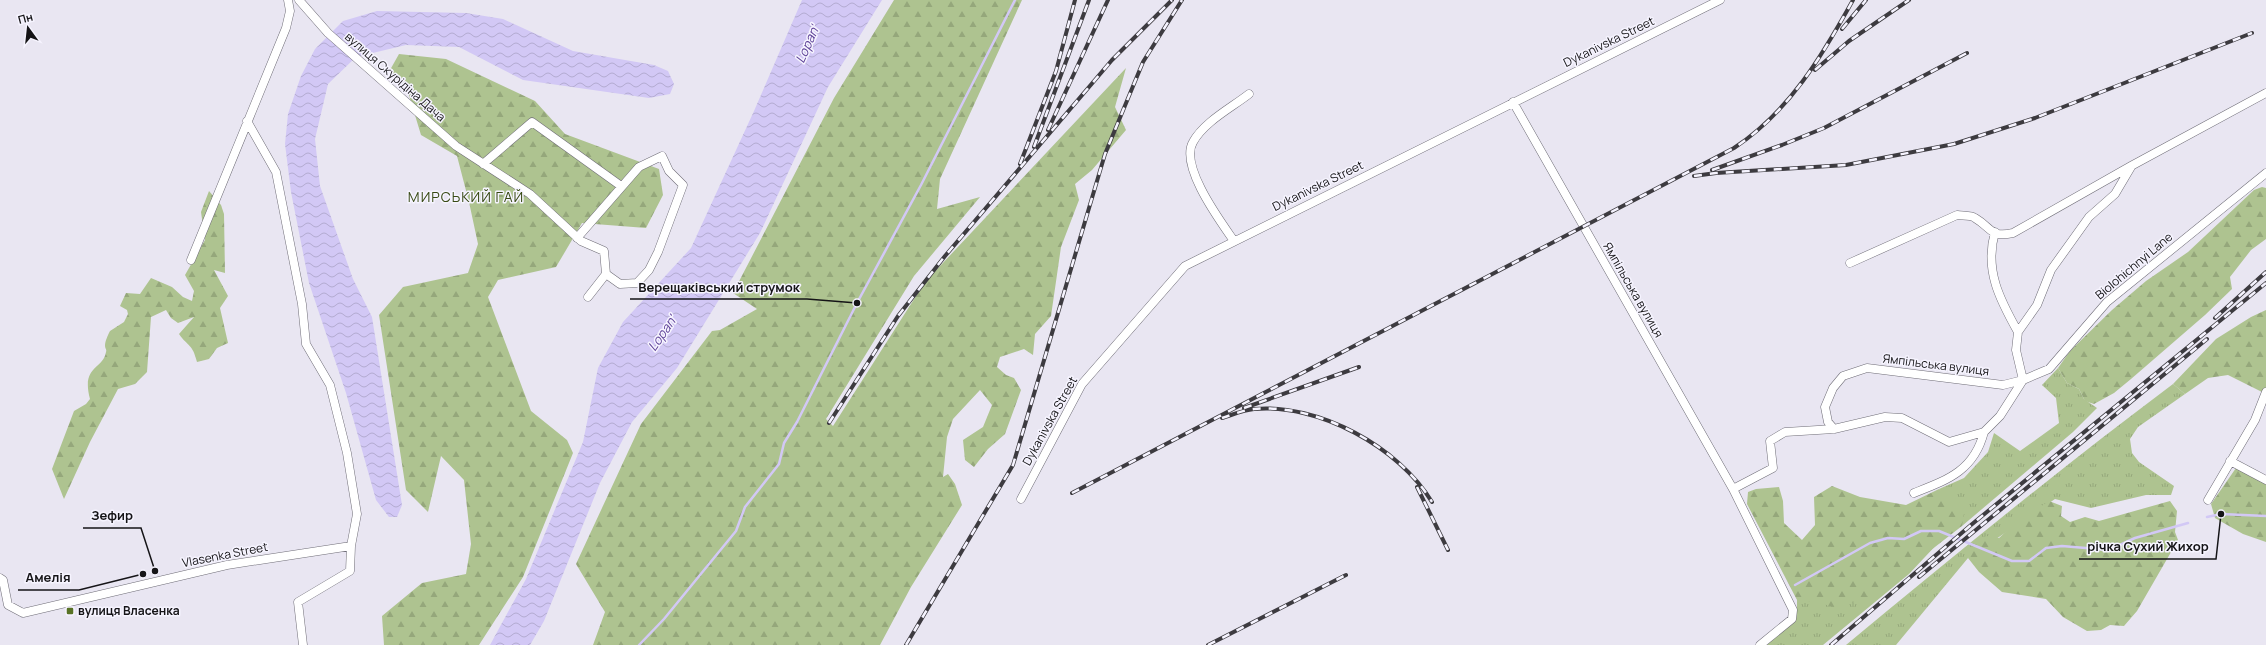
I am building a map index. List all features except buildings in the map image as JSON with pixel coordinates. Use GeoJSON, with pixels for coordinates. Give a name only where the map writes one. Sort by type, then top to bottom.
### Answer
{"type":"FeatureCollection","features":[{"type":"Feature","properties":{"kind":"street"},"geometry":{"type":"LineString","coordinates":[[191,260],[286,28],[290,12],[288,0]]}},
{"type":"Feature","properties":{"kind":"street","name":"вулиця Скурідіна Дача"},"geometry":{"type":"LineString","coordinates":[[299,0],[328,33],[371,73],[456,146],[530,194],[577,238],[604,251],[606,274]]}},
{"type":"Feature","properties":{"kind":"street","name":"Dykanivska Street"},"geometry":{"type":"LineString","coordinates":[[1021,500],[1082,384],[1185,266],[1720,0]]}},
{"type":"Feature","properties":{"kind":"street"},"geometry":{"type":"LineString","coordinates":[[1850,263],[1957,215],[1975,217],[1987,229],[2002,235],[2013,233],[2131,166],[2266,93]]}},
{"type":"Feature","properties":{"kind":"street"},"geometry":{"type":"LineString","coordinates":[[1234,241],[1214,212],[1196,176],[1190,158],[1192,143],[1202,130],[1249,94]]}},
{"type":"Feature","properties":{"kind":"street","name":"Ямпільська вулиця"},"geometry":{"type":"LineString","coordinates":[[1513,102],[1733,489],[1793,610],[1792,619],[1760,645]]}},
{"type":"Feature","properties":{"kind":"street"},"geometry":{"type":"LineString","coordinates":[[247,121],[276,172],[302,304],[306,344],[330,385],[346,453],[356,514],[351,546],[350,571],[298,602],[303,645]]}},
{"type":"Feature","properties":{"kind":"street"},"geometry":{"type":"LineString","coordinates":[[483,164],[532,122],[621,186]]}},
{"type":"Feature","properties":{"kind":"street"},"geometry":{"type":"LineString","coordinates":[[577,238],[639,167],[662,156],[669,170],[683,185],[658,252],[648,270],[637,283],[620,284],[606,274],[588,297]]}},
{"type":"Feature","properties":{"kind":"street"},"geometry":{"type":"LineString","coordinates":[[1733,489],[1773,468],[1770,441],[1784,432],[1834,429],[1885,417],[1902,418],[1948,442],[1984,432],[2000,416],[2023,380],[2016,350],[2018,332],[2038,304],[2051,270],[2089,217],[2115,194],[2131,166]]}},
{"type":"Feature","properties":{"kind":"street","name":"Biolohichnyi Lane"},"geometry":{"type":"LineString","coordinates":[[2023,380],[2049,369],[2107,302],[2266,173]]}},
{"type":"Feature","properties":{"kind":"street"},"geometry":{"type":"LineString","coordinates":[[1995,232],[1990,248],[1990,261],[1999,299],[2018,332]]}},
{"type":"Feature","properties":{"kind":"street","name":"Ямпільська вулиця"},"geometry":{"type":"LineString","coordinates":[[1834,429],[1828,422],[1825,407],[1833,388],[1843,376],[1867,368],[2003,385],[2023,380]]}},
{"type":"Feature","properties":{"kind":"street"},"geometry":{"type":"LineString","coordinates":[[2208,500],[2255,420],[2266,392]]}},
{"type":"Feature","properties":{"kind":"street"},"geometry":{"type":"LineString","coordinates":[[1914,492],[1951,478],[1973,458],[1980,447],[1984,432]]}},
{"type":"Feature","properties":{"kind":"street"},"geometry":{"type":"LineString","coordinates":[[2230,461],[2266,480]]}},
{"type":"Feature","properties":{"kind":"street","name":"Vlasenka Street"},"geometry":{"type":"LineString","coordinates":[[0,578],[3,580],[8,605],[23,613],[227,565],[351,546]]}},
{"type":"Feature","properties":{"kind":"green space"},"geometry":{"type":"Polygon","coordinates":[[[894,0],[1022,0],[940,179],[937,209],[980,197],[914,276],[826,419],[833,426],[925,282],[1126,68],[1115,107],[1126,130],[1092,170],[1075,184],[1079,200],[1061,247],[1051,316],[1035,334],[1033,355],[1024,349],[1000,357],[997,367],[1006,375],[1014,378],[1021,390],[1005,434],[988,449],[974,467],[965,460],[963,440],[983,427],[992,405],[980,390],[953,419],[947,437],[943,477],[948,474],[955,484],[962,505],[911,587],[880,645],[593,645],[605,612],[576,564],[641,424],[712,331],[720,330],[757,309],[733,293],[834,98],[894,0]]]}},
{"type":"Feature","properties":{"kind":"green space"},"geometry":{"type":"Polygon","coordinates":[[[399,54],[446,59],[535,101],[565,134],[659,169],[663,195],[646,228],[582,223],[556,267],[498,280],[488,297],[531,411],[567,440],[573,453],[523,577],[479,645],[384,645],[382,616],[422,583],[466,574],[471,544],[464,480],[441,456],[428,512],[406,490],[379,315],[403,287],[468,273],[478,244],[457,156],[421,135],[408,92],[390,70],[399,54]]]}},
{"type":"Feature","properties":{"kind":"green space"},"geometry":{"type":"Polygon","coordinates":[[[2262,187],[2266,188],[2266,239],[2251,250],[2230,277],[2232,289],[2205,315],[2114,393],[2094,404],[2085,401],[2079,389],[2067,383],[2058,368],[2070,351],[2112,310],[2146,281],[2188,252],[2254,190],[2262,187]]]}},
{"type":"Feature","properties":{"kind":"green space"},"geometry":{"type":"Polygon","coordinates":[[[209,191],[221,205],[224,214],[225,273],[214,270],[228,296],[220,308],[228,343],[217,348],[209,359],[197,362],[192,348],[179,334],[194,317],[178,323],[171,318],[166,310],[151,317],[147,372],[135,384],[118,389],[90,442],[64,499],[52,469],[74,411],[86,404],[90,399],[88,380],[90,374],[104,358],[106,351],[105,346],[109,333],[124,322],[128,314],[127,310],[120,306],[126,293],[140,294],[151,278],[172,287],[183,297],[192,301],[194,291],[185,275],[205,240],[201,212],[209,191]]]}},
{"type":"Feature","properties":{"kind":"green space"},"geometry":{"type":"Polygon","coordinates":[[[2266,310],[2266,394],[2228,375],[2208,378],[2185,394],[2173,384],[2216,339],[2251,317],[2266,310]]]}},
{"type":"Feature","properties":{"kind":"green space"},"geometry":{"type":"Polygon","coordinates":[[[2058,368],[2067,383],[2079,389],[2084,399],[2097,408],[2073,432],[1962,526],[1939,489],[1964,478],[1988,452],[1994,433],[2020,451],[2059,423],[2056,398],[2042,385],[2058,368]]]}},
{"type":"Feature","properties":{"kind":"green space"},"geometry":{"type":"Polygon","coordinates":[[[2173,384],[2185,394],[2138,427],[2130,439],[2132,453],[2139,462],[2174,486],[2171,495],[2146,495],[2091,508],[2055,499],[1968,558],[1896,645],[1846,645],[1926,578],[2173,384]]]}},
{"type":"Feature","properties":{"kind":"green space"},"geometry":{"type":"Polygon","coordinates":[[[2236,468],[2266,481],[2266,542],[2243,534],[2215,518],[2211,504],[2236,468]]]}},
{"type":"Feature","properties":{"kind":"green space"},"geometry":{"type":"Polygon","coordinates":[[[1832,486],[1860,497],[1906,505],[1939,489],[1964,513],[1962,526],[1886,585],[1860,601],[1833,607],[1817,602],[1797,600],[1747,504],[1748,492],[1756,489],[1779,487],[1783,501],[1784,523],[1802,540],[1815,525],[1814,497],[1832,486]]]}},
{"type":"Feature","properties":{"kind":"green space"},"geometry":{"type":"Polygon","coordinates":[[[2049,501],[2062,506],[2061,516],[2070,522],[2085,517],[2099,521],[2170,501],[2177,511],[2175,532],[2178,540],[2137,611],[2124,626],[2110,625],[2101,630],[2087,631],[2063,617],[2046,599],[2002,592],[1979,572],[1968,558],[1972,549],[1986,536],[1999,538],[2014,524],[2049,501]]]}},
{"type":"Feature","properties":{"kind":"green space"},"geometry":{"type":"Polygon","coordinates":[[[1940,541],[1909,574],[1823,645],[1767,645],[1797,614],[1797,600],[1847,592],[1940,541]]]}},
{"type":"Feature","properties":{"kind":"water","name":"Lopan'"},"geometry":{"type":"Polygon","coordinates":[[[802,0],[882,0],[828,87],[760,233],[677,368],[632,422],[600,483],[544,621],[530,645],[490,645],[526,579],[583,442],[598,368],[623,322],[691,248],[754,111],[802,0]]]}},
{"type":"Feature","properties":{"kind":"water"},"geometry":{"type":"Polygon","coordinates":[[[377,11],[466,13],[503,19],[573,51],[654,65],[668,71],[674,84],[670,94],[649,98],[523,80],[459,47],[406,45],[356,57],[328,84],[315,139],[320,186],[353,279],[372,317],[402,505],[397,517],[389,517],[376,500],[346,393],[309,283],[291,192],[285,144],[288,114],[301,76],[315,49],[343,21],[377,11]]]}},
{"type":"Feature","properties":{"kind":"waterway"},"geometry":{"type":"LineString","coordinates":[[639,645],[664,619],[736,531],[745,507],[779,464],[784,443],[797,422],[857,303],[921,185],[1015,0]]}},
{"type":"Feature","properties":{"kind":"waterway"},"geometry":{"type":"LineString","coordinates":[[2207,517],[2221,514],[2266,516]]}},
{"type":"Feature","properties":{"kind":"waterway"},"geometry":{"type":"LineString","coordinates":[[1795,585],[1870,543],[1888,538],[1904,539],[1921,531],[1939,531],[2012,561],[2029,561],[2046,548],[2062,546],[2109,550],[2135,538],[2188,523]]}},
{"type":"Feature","properties":{"kind":"railway"},"geometry":{"type":"LineString","coordinates":[[1020,164],[1056,71],[1075,0]]}},
{"type":"Feature","properties":{"kind":"railway"},"geometry":{"type":"LineString","coordinates":[[1034,147],[1089,0]]}},
{"type":"Feature","properties":{"kind":"railway"},"geometry":{"type":"LineString","coordinates":[[1048,130],[1108,0]]}},
{"type":"Feature","properties":{"kind":"railway"},"geometry":{"type":"LineString","coordinates":[[829,423],[898,316],[945,256],[1112,60],[1172,0]]}},
{"type":"Feature","properties":{"kind":"railway"},"geometry":{"type":"LineString","coordinates":[[906,645],[1013,465],[1105,154],[1143,62],[1182,0]]}},
{"type":"Feature","properties":{"kind":"railway"},"geometry":{"type":"LineString","coordinates":[[1072,493],[1734,148],[1754,134],[1788,100],[1816,62],[1853,0]]}},
{"type":"Feature","properties":{"kind":"railway"},"geometry":{"type":"LineString","coordinates":[[1842,29],[1866,0]]}},
{"type":"Feature","properties":{"kind":"railway"},"geometry":{"type":"LineString","coordinates":[[1815,70],[1849,41],[1909,0]]}},
{"type":"Feature","properties":{"kind":"railway"},"geometry":{"type":"LineString","coordinates":[[1694,176],[1716,173],[1846,165],[1954,144],[2035,118],[2252,33]]}},
{"type":"Feature","properties":{"kind":"railway"},"geometry":{"type":"LineString","coordinates":[[1712,170],[1824,128],[1967,53]]}},
{"type":"Feature","properties":{"kind":"railway"},"geometry":{"type":"LineString","coordinates":[[2215,318],[2266,272]]}},
{"type":"Feature","properties":{"kind":"railway"},"geometry":{"type":"LineString","coordinates":[[1831,645],[1971,525],[2266,283]]}},
{"type":"Feature","properties":{"kind":"railway"},"geometry":{"type":"LineString","coordinates":[[1919,577],[2207,339]]}},
{"type":"Feature","properties":{"kind":"railway"},"geometry":{"type":"LineString","coordinates":[[1244,408],[1359,367]]}},
{"type":"Feature","properties":{"kind":"railway"},"geometry":{"type":"LineString","coordinates":[[1222,418],[1242,411],[1254,409],[1279,409],[1304,413],[1330,421],[1355,433],[1378,447],[1399,463],[1418,482],[1432,502]]}},
{"type":"Feature","properties":{"kind":"railway"},"geometry":{"type":"LineString","coordinates":[[1417,487],[1448,550]]}},
{"type":"Feature","properties":{"kind":"railway"},"geometry":{"type":"LineString","coordinates":[[1208,645],[1346,575]]}},
{"type":"Feature","properties":{"kind":"place","name":"Верещаківський струмок"},"geometry":{"type":"Point","coordinates":[857,303]}},
{"type":"Feature","properties":{"kind":"place","name":"річка Сухий Жихор"},"geometry":{"type":"Point","coordinates":[2221,514]}},
{"type":"Feature","properties":{"kind":"place","name":"Зефир"},"geometry":{"type":"Point","coordinates":[155,571]}},
{"type":"Feature","properties":{"kind":"place","name":"Амелія"},"geometry":{"type":"Point","coordinates":[143,574]}},
{"type":"Feature","properties":{"kind":"place","name":"вулиця Власенка"},"geometry":{"type":"Point","coordinates":[70,611]}},
{"type":"Feature","properties":{"kind":"district","name":"МИРСЬКИЙ ГАЙ"},"geometry":{"type":"Point","coordinates":[466,197]}}]}
